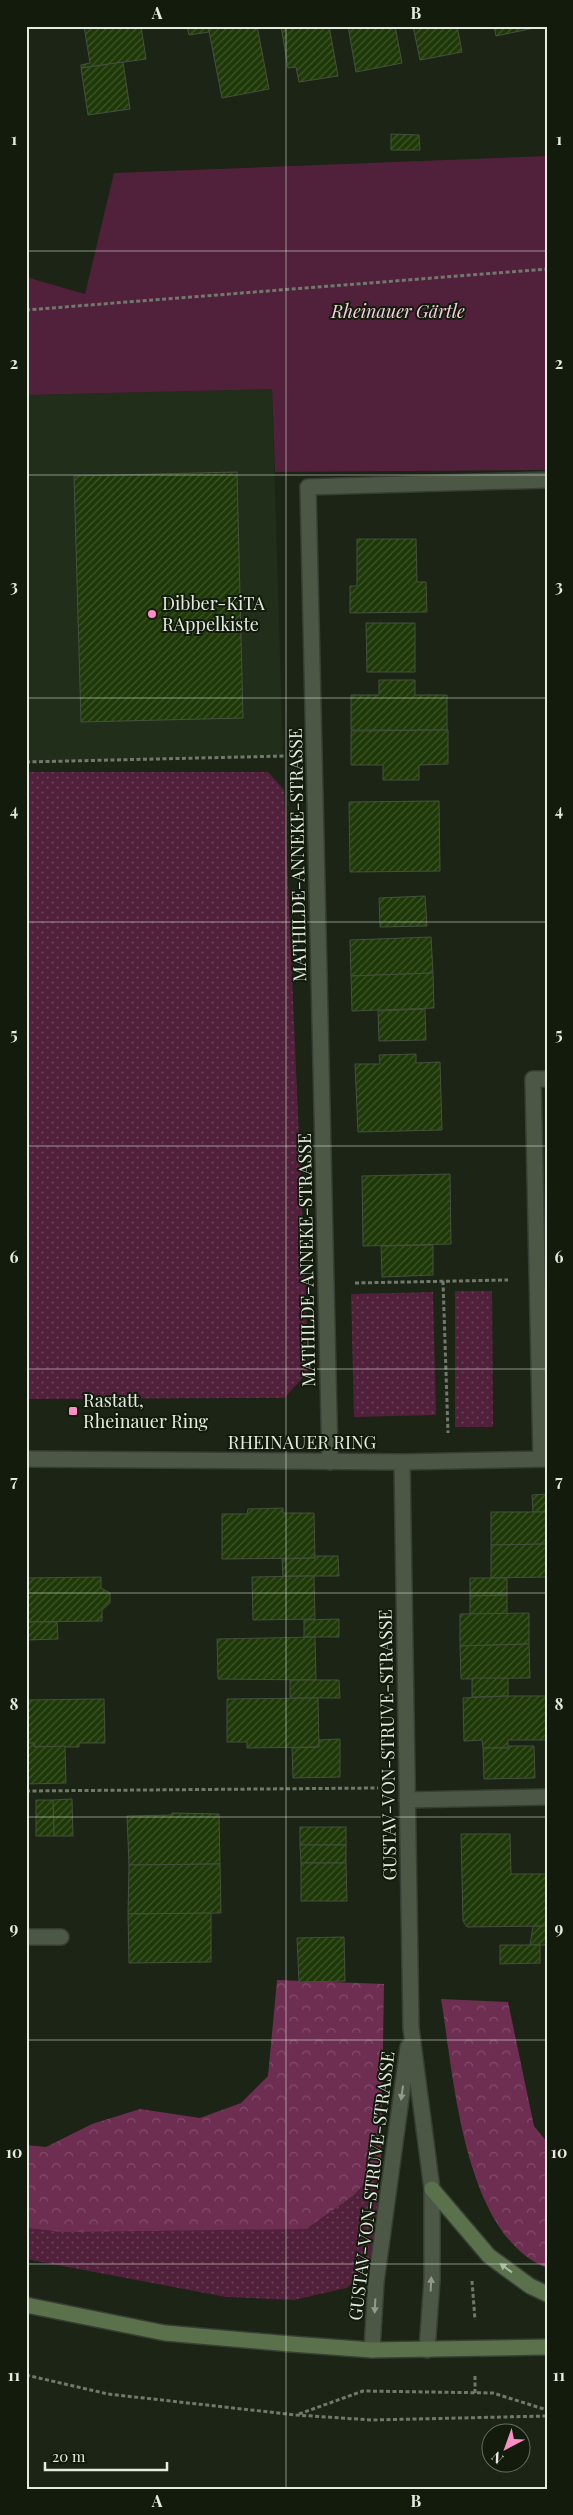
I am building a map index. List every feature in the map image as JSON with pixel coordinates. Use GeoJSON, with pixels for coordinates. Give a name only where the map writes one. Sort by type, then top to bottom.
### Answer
{"type":"FeatureCollection","features":[{"type":"Feature","properties":{"kind":"main road"},"geometry":{"type":"LineString","coordinates":[[432,2189],[490,2256],[530,2286],[547,2294]]}},
{"type":"Feature","properties":{"kind":"main road"},"geometry":{"type":"LineString","coordinates":[[26,2306],[165,2332],[372,2350],[547,2347]]}},
{"type":"Feature","properties":{"kind":"street","name":"MATHILDE-ANNEKE-STRASSE"},"geometry":{"type":"LineString","coordinates":[[330,1462],[308,487],[547,480]]}},
{"type":"Feature","properties":{"kind":"street"},"geometry":{"type":"LineString","coordinates":[[544,1459],[537,1279],[533,1079],[547,1079]]}},
{"type":"Feature","properties":{"kind":"street","name":"RHEINAUER RING"},"geometry":{"type":"LineString","coordinates":[[26,1460],[402,1462],[544,1459]]}},
{"type":"Feature","properties":{"kind":"street","name":"GUSTAV-VON-STRUVE-STRASSE"},"geometry":{"type":"LineString","coordinates":[[402,1462],[411,2028],[432,2189],[432,2280],[427,2350]]}},
{"type":"Feature","properties":{"kind":"street"},"geometry":{"type":"LineString","coordinates":[[407,1794],[547,1797]]}},
{"type":"Feature","properties":{"kind":"street"},"geometry":{"type":"LineString","coordinates":[[26,1938],[60,1937]]}},
{"type":"Feature","properties":{"kind":"street","name":"GUSTAV-VON-STRUVE-STRASSE"},"geometry":{"type":"LineString","coordinates":[[372,2350],[376,2282],[411,2028]]}},
{"type":"Feature","properties":{"kind":"path"},"geometry":{"type":"LineString","coordinates":[[26,310],[547,269]]}},
{"type":"Feature","properties":{"kind":"path"},"geometry":{"type":"LineString","coordinates":[[26,762],[283,755],[315,763]]}},
{"type":"Feature","properties":{"kind":"path"},"geometry":{"type":"LineString","coordinates":[[326,1284],[537,1279]]}},
{"type":"Feature","properties":{"kind":"path"},"geometry":{"type":"LineString","coordinates":[[443,1281],[448,1460]]}},
{"type":"Feature","properties":{"kind":"path"},"geometry":{"type":"LineString","coordinates":[[26,1791],[407,1794]]}},
{"type":"Feature","properties":{"kind":"path"},"geometry":{"type":"LineString","coordinates":[[26,2375],[108,2394],[296,2415],[372,2420],[547,2416]]}},
{"type":"Feature","properties":{"kind":"path"},"geometry":{"type":"LineString","coordinates":[[296,2415],[363,2391],[493,2393],[547,2410]]}},
{"type":"Feature","properties":{"kind":"shaded area","name":"Dibber-KiTA RAppelkiste"},"geometry":{"type":"Polygon","coordinates":[[[272,389],[283,755],[26,762],[26,395],[272,389]]]}},
{"type":"Feature","properties":{"kind":"green space","name":"Rheinauer Gärtle"},"geometry":{"type":"Polygon","coordinates":[[[547,156],[547,470],[275,472],[272,389],[26,395],[26,277],[85,294],[114,173],[547,156]]]}},
{"type":"Feature","properties":{"kind":"green space"},"geometry":{"type":"Polygon","coordinates":[[[26,772],[268,772],[284,790],[309,1371],[284,1398],[26,1399],[26,772]]]}},
{"type":"Feature","properties":{"kind":"green space"},"geometry":{"type":"Polygon","coordinates":[[[455,1291],[492,1291],[493,1427],[455,1427],[455,1291]]]}},
{"type":"Feature","properties":{"kind":"green space"},"geometry":{"type":"Polygon","coordinates":[[[433,1292],[436,1415],[354,1417],[351,1294],[433,1292]]]}},
{"type":"Feature","properties":{"kind":"green space"},"geometry":{"type":"Polygon","coordinates":[[[277,1980],[384,1984],[381,2165],[354,2195],[306,2229],[61,2232],[26,2228],[26,2145],[46,2147],[92,2124],[140,2109],[200,2118],[241,2103],[268,2076],[277,1980]]]}},
{"type":"Feature","properties":{"kind":"green space"},"geometry":{"type":"Polygon","coordinates":[[[441,1999],[508,2002],[534,2126],[547,2142],[547,2268],[519,2250],[497,2223],[480,2189],[467,2150],[458,2109],[441,1999]]]}},
{"type":"Feature","properties":{"kind":"green space"},"geometry":{"type":"Polygon","coordinates":[[[381,2165],[375,2243],[368,2265],[359,2279],[346,2288],[294,2300],[226,2297],[26,2259],[26,2228],[61,2232],[354,2195],[381,2165]]]}},
{"type":"Feature","properties":{"kind":"building"},"geometry":{"type":"Polygon","coordinates":[[[84,26],[141,26],[146,59],[81,68],[81,65],[90,63],[84,26]]]}},
{"type":"Feature","properties":{"kind":"building"},"geometry":{"type":"Polygon","coordinates":[[[187,26],[208,26],[209,32],[189,35],[187,26]]]}},
{"type":"Feature","properties":{"kind":"building"},"geometry":{"type":"Polygon","coordinates":[[[208,26],[257,26],[269,89],[222,98],[208,26]]]}},
{"type":"Feature","properties":{"kind":"building"},"geometry":{"type":"Polygon","coordinates":[[[281,26],[329,26],[338,76],[299,82],[296,67],[288,68],[281,26]]]}},
{"type":"Feature","properties":{"kind":"building"},"geometry":{"type":"Polygon","coordinates":[[[348,26],[395,26],[402,63],[356,72],[348,26]]]}},
{"type":"Feature","properties":{"kind":"building"},"geometry":{"type":"Polygon","coordinates":[[[413,26],[457,26],[462,52],[420,60],[413,26]]]}},
{"type":"Feature","properties":{"kind":"building"},"geometry":{"type":"Polygon","coordinates":[[[494,26],[544,26],[496,36],[494,26]]]}},
{"type":"Feature","properties":{"kind":"building"},"geometry":{"type":"Polygon","coordinates":[[[123,62],[130,109],[88,115],[81,68],[123,62]]]}},
{"type":"Feature","properties":{"kind":"building"},"geometry":{"type":"Polygon","coordinates":[[[391,134],[419,135],[420,150],[391,150],[391,134]]]}},
{"type":"Feature","properties":{"kind":"building","name":"Dibber-KiTA RAppelkiste"},"geometry":{"type":"Polygon","coordinates":[[[237,472],[243,718],[81,722],[74,476],[237,472]]]}},
{"type":"Feature","properties":{"kind":"building"},"geometry":{"type":"Polygon","coordinates":[[[357,539],[416,539],[417,582],[426,582],[427,612],[350,613],[350,586],[357,586],[357,539]]]}},
{"type":"Feature","properties":{"kind":"building"},"geometry":{"type":"Polygon","coordinates":[[[366,623],[415,623],[415,672],[367,672],[366,623]]]}},
{"type":"Feature","properties":{"kind":"building"},"geometry":{"type":"Polygon","coordinates":[[[379,680],[415,680],[415,695],[447,695],[447,730],[351,730],[351,695],[379,695],[379,680]]]}},
{"type":"Feature","properties":{"kind":"building"},"geometry":{"type":"Polygon","coordinates":[[[448,730],[448,764],[419,765],[419,780],[383,780],[383,765],[351,765],[351,731],[448,730]]]}},
{"type":"Feature","properties":{"kind":"building"},"geometry":{"type":"Polygon","coordinates":[[[439,801],[440,871],[350,872],[349,802],[439,801]]]}},
{"type":"Feature","properties":{"kind":"building"},"geometry":{"type":"Polygon","coordinates":[[[425,896],[427,926],[380,927],[379,898],[425,896]]]}},
{"type":"Feature","properties":{"kind":"building"},"geometry":{"type":"Polygon","coordinates":[[[431,937],[433,973],[351,976],[350,940],[431,937]]]}},
{"type":"Feature","properties":{"kind":"building"},"geometry":{"type":"Polygon","coordinates":[[[433,973],[434,1008],[352,1011],[351,976],[433,973]]]}},
{"type":"Feature","properties":{"kind":"building"},"geometry":{"type":"Polygon","coordinates":[[[425,1009],[426,1040],[379,1041],[378,1011],[425,1009]]]}},
{"type":"Feature","properties":{"kind":"building"},"geometry":{"type":"Polygon","coordinates":[[[416,1054],[416,1063],[440,1062],[442,1130],[358,1132],[355,1064],[380,1064],[379,1055],[416,1054]]]}},
{"type":"Feature","properties":{"kind":"building"},"geometry":{"type":"Polygon","coordinates":[[[450,1174],[451,1244],[363,1246],[362,1176],[450,1174]]]}},
{"type":"Feature","properties":{"kind":"building"},"geometry":{"type":"Polygon","coordinates":[[[433,1245],[433,1275],[382,1277],[381,1246],[433,1245]]]}},
{"type":"Feature","properties":{"kind":"building"},"geometry":{"type":"Polygon","coordinates":[[[547,1494],[547,1512],[533,1512],[532,1495],[547,1494]]]}},
{"type":"Feature","properties":{"kind":"building"},"geometry":{"type":"Polygon","coordinates":[[[283,1508],[283,1513],[314,1513],[315,1558],[222,1559],[222,1514],[247,1514],[248,1509],[283,1508]]]}},
{"type":"Feature","properties":{"kind":"building"},"geometry":{"type":"Polygon","coordinates":[[[491,1512],[547,1512],[547,1544],[491,1545],[491,1512]]]}},
{"type":"Feature","properties":{"kind":"building"},"geometry":{"type":"Polygon","coordinates":[[[547,1544],[547,1577],[491,1578],[491,1545],[547,1544]]]}},
{"type":"Feature","properties":{"kind":"building"},"geometry":{"type":"Polygon","coordinates":[[[314,1556],[338,1556],[339,1576],[283,1576],[282,1559],[315,1558],[314,1556]]]}},
{"type":"Feature","properties":{"kind":"building"},"geometry":{"type":"Polygon","coordinates":[[[314,1576],[315,1619],[253,1620],[252,1577],[314,1576]]]}},
{"type":"Feature","properties":{"kind":"building"},"geometry":{"type":"Polygon","coordinates":[[[101,1577],[101,1588],[110,1593],[110,1603],[102,1610],[102,1621],[26,1622],[26,1578],[101,1577]]]}},
{"type":"Feature","properties":{"kind":"building"},"geometry":{"type":"Polygon","coordinates":[[[470,1578],[507,1578],[507,1595],[470,1596],[470,1578]]]}},
{"type":"Feature","properties":{"kind":"building"},"geometry":{"type":"Polygon","coordinates":[[[507,1595],[507,1614],[470,1614],[470,1596],[507,1595]]]}},
{"type":"Feature","properties":{"kind":"building"},"geometry":{"type":"Polygon","coordinates":[[[529,1613],[529,1644],[460,1646],[460,1614],[529,1613]]]}},
{"type":"Feature","properties":{"kind":"building"},"geometry":{"type":"Polygon","coordinates":[[[339,1619],[339,1637],[304,1637],[304,1620],[339,1619]]]}},
{"type":"Feature","properties":{"kind":"building"},"geometry":{"type":"Polygon","coordinates":[[[26,1622],[57,1622],[58,1639],[26,1640],[26,1622]]]}},
{"type":"Feature","properties":{"kind":"building"},"geometry":{"type":"Polygon","coordinates":[[[315,1637],[316,1680],[218,1679],[217,1639],[315,1637]]]}},
{"type":"Feature","properties":{"kind":"building"},"geometry":{"type":"Polygon","coordinates":[[[529,1644],[530,1678],[461,1679],[460,1646],[529,1644]]]}},
{"type":"Feature","properties":{"kind":"building"},"geometry":{"type":"Polygon","coordinates":[[[472,1678],[508,1678],[508,1696],[472,1697],[472,1678]]]}},
{"type":"Feature","properties":{"kind":"building"},"geometry":{"type":"Polygon","coordinates":[[[290,1680],[339,1680],[340,1698],[290,1698],[290,1680]]]}},
{"type":"Feature","properties":{"kind":"building"},"geometry":{"type":"Polygon","coordinates":[[[547,1696],[547,1740],[508,1740],[508,1748],[483,1748],[482,1740],[464,1741],[463,1698],[547,1696]]]}},
{"type":"Feature","properties":{"kind":"building"},"geometry":{"type":"Polygon","coordinates":[[[318,1698],[319,1747],[247,1748],[247,1742],[227,1742],[227,1699],[318,1698]]]}},
{"type":"Feature","properties":{"kind":"building"},"geometry":{"type":"Polygon","coordinates":[[[104,1699],[105,1743],[79,1743],[79,1747],[34,1747],[34,1743],[26,1743],[26,1700],[104,1699]]]}},
{"type":"Feature","properties":{"kind":"building"},"geometry":{"type":"Polygon","coordinates":[[[340,1739],[340,1777],[293,1778],[292,1748],[319,1747],[319,1740],[340,1739]]]}},
{"type":"Feature","properties":{"kind":"building"},"geometry":{"type":"Polygon","coordinates":[[[26,1743],[34,1743],[34,1747],[65,1746],[66,1783],[26,1784],[26,1743]]]}},
{"type":"Feature","properties":{"kind":"building"},"geometry":{"type":"Polygon","coordinates":[[[508,1746],[534,1746],[535,1778],[484,1779],[483,1748],[508,1748],[508,1746]]]}},
{"type":"Feature","properties":{"kind":"building"},"geometry":{"type":"Polygon","coordinates":[[[72,1799],[73,1836],[54,1836],[53,1800],[72,1799]]]}},
{"type":"Feature","properties":{"kind":"building"},"geometry":{"type":"Polygon","coordinates":[[[36,1800],[53,1800],[54,1836],[36,1836],[36,1800]]]}},
{"type":"Feature","properties":{"kind":"building"},"geometry":{"type":"Polygon","coordinates":[[[172,1813],[219,1814],[220,1864],[129,1865],[127,1816],[172,1815],[172,1813]]]}},
{"type":"Feature","properties":{"kind":"building"},"geometry":{"type":"Polygon","coordinates":[[[300,1827],[346,1827],[346,1845],[300,1845],[300,1827]]]}},
{"type":"Feature","properties":{"kind":"building"},"geometry":{"type":"Polygon","coordinates":[[[461,1834],[510,1834],[511,1874],[547,1874],[547,1926],[467,1927],[463,1921],[461,1834]]]}},
{"type":"Feature","properties":{"kind":"building"},"geometry":{"type":"Polygon","coordinates":[[[300,1845],[346,1845],[346,1863],[301,1863],[300,1845]]]}},
{"type":"Feature","properties":{"kind":"building"},"geometry":{"type":"Polygon","coordinates":[[[301,1863],[346,1863],[347,1901],[301,1901],[301,1863]]]}},
{"type":"Feature","properties":{"kind":"building"},"geometry":{"type":"Polygon","coordinates":[[[220,1864],[221,1913],[128,1914],[129,1865],[220,1864]]]}},
{"type":"Feature","properties":{"kind":"building"},"geometry":{"type":"Polygon","coordinates":[[[211,1913],[211,1962],[129,1963],[128,1914],[211,1913]]]}},
{"type":"Feature","properties":{"kind":"building"},"geometry":{"type":"Polygon","coordinates":[[[533,1926],[547,1926],[547,1945],[530,1945],[533,1926]]]}},
{"type":"Feature","properties":{"kind":"building"},"geometry":{"type":"Polygon","coordinates":[[[344,1937],[345,1981],[299,1982],[297,1938],[344,1937]]]}},
{"type":"Feature","properties":{"kind":"building"},"geometry":{"type":"Polygon","coordinates":[[[500,1945],[540,1945],[540,1963],[500,1964],[500,1945]]]}},
{"type":"Feature","properties":{"kind":"place","name":"Dibber-KiTA RAppelkiste"},"geometry":{"type":"Point","coordinates":[152,614]}},
{"type":"Feature","properties":{"kind":"place","name":"Rastatt, Rheinauer Ring"},"geometry":{"type":"Point","coordinates":[73,1411]}}]}
